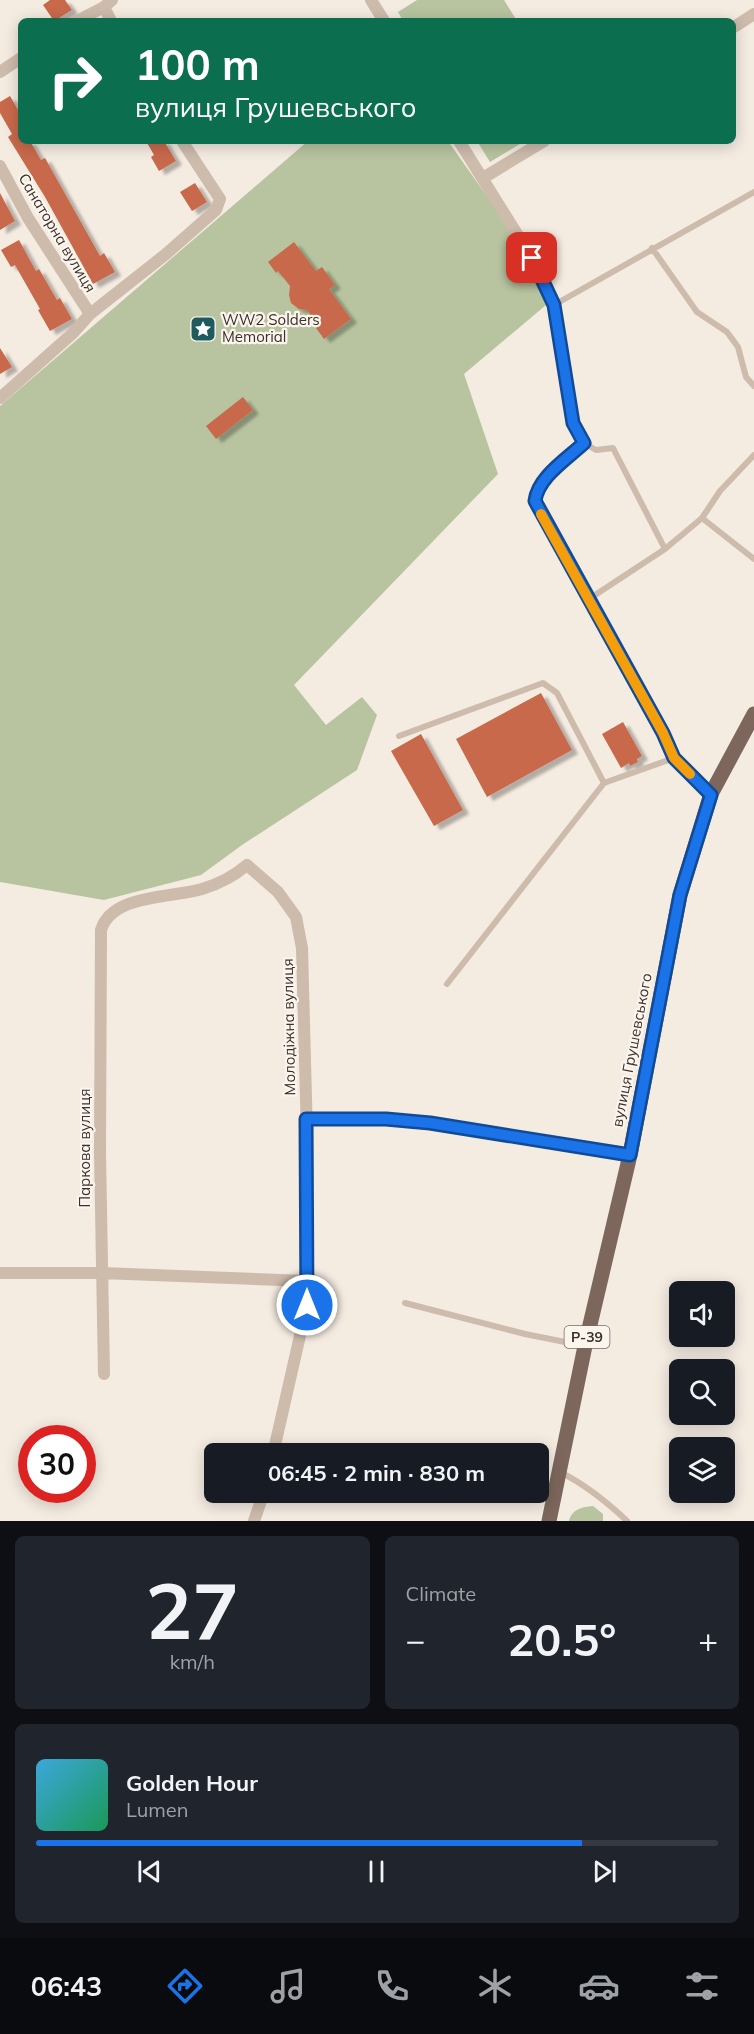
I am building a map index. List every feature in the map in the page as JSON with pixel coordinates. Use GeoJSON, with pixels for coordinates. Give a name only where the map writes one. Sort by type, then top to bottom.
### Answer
{"type":"FeatureCollection","features":[{"type":"Feature","properties":{"kind":"main road","name":"вулиця Грушевського"},"geometry":{"type":"LineString","coordinates":[[630,1155],[680,895],[711,795],[754,714]]}},
{"type":"Feature","properties":{"kind":"main road","name":"Р-39"},"geometry":{"type":"LineString","coordinates":[[549,1521],[585,1346],[630,1155]]}},
{"type":"Feature","properties":{"kind":"street"},"geometry":{"type":"LineString","coordinates":[[371,0],[382,18]]}},
{"type":"Feature","properties":{"kind":"street"},"geometry":{"type":"LineString","coordinates":[[82,18],[108,4]]}},
{"type":"Feature","properties":{"kind":"street"},"geometry":{"type":"LineString","coordinates":[[736,26],[754,14]]}},
{"type":"Feature","properties":{"kind":"street"},"geometry":{"type":"LineString","coordinates":[[0,72],[18,60]]}},
{"type":"Feature","properties":{"kind":"street"},"geometry":{"type":"LineString","coordinates":[[0,398],[73,333],[90,314],[166,254],[216,210],[220,199],[184,144]]}},
{"type":"Feature","properties":{"kind":"street"},"geometry":{"type":"LineString","coordinates":[[461,144],[532,258],[554,305]]}},
{"type":"Feature","properties":{"kind":"street"},"geometry":{"type":"LineString","coordinates":[[483,178],[539,144]]}},
{"type":"Feature","properties":{"kind":"street","name":"Санаторна вулиця"},"geometry":{"type":"LineString","coordinates":[[0,166],[28,218],[90,314]]}},
{"type":"Feature","properties":{"kind":"street","name":"Молодіжна вулиця"},"geometry":{"type":"LineString","coordinates":[[103,923],[107,916],[124,906],[202,889],[234,875],[247,865],[278,892],[296,917],[302,948],[307,1305],[276,1443]]}},
{"type":"Feature","properties":{"kind":"street","name":"Паркова вулиця"},"geometry":{"type":"LineString","coordinates":[[103,923],[101,930],[100,1141],[104,1374]]}},
{"type":"Feature","properties":{"kind":"street"},"geometry":{"type":"LineString","coordinates":[[306,1119],[386,1119],[430,1123],[630,1155]]}},
{"type":"Feature","properties":{"kind":"street"},"geometry":{"type":"LineString","coordinates":[[0,1273],[102,1273],[307,1281]]}},
{"type":"Feature","properties":{"kind":"street"},"geometry":{"type":"LineString","coordinates":[[254,1521],[260,1503]]}},
{"type":"Feature","properties":{"kind":"lane"},"geometry":{"type":"LineString","coordinates":[[665,549],[614,448],[596,450],[584,443],[573,423],[554,305],[754,192]]}},
{"type":"Feature","properties":{"kind":"lane"},"geometry":{"type":"LineString","coordinates":[[652,248],[697,312],[727,333],[733,340],[738,347],[746,377],[754,386]]}},
{"type":"Feature","properties":{"kind":"lane"},"geometry":{"type":"LineString","coordinates":[[584,443],[543,480],[537,490],[535,501],[663,733],[674,758],[711,795]]}},
{"type":"Feature","properties":{"kind":"lane"},"geometry":{"type":"LineString","coordinates":[[589,599],[665,549],[702,518],[720,490],[754,455]]}},
{"type":"Feature","properties":{"kind":"lane"},"geometry":{"type":"LineString","coordinates":[[702,518],[754,559]]}},
{"type":"Feature","properties":{"kind":"lane"},"geometry":{"type":"LineString","coordinates":[[399,736],[543,683],[557,693],[604,783]]}},
{"type":"Feature","properties":{"kind":"lane"},"geometry":{"type":"LineString","coordinates":[[447,984],[604,783],[674,758]]}},
{"type":"Feature","properties":{"kind":"lane"},"geometry":{"type":"LineString","coordinates":[[405,1303],[525,1334],[585,1346]]}},
{"type":"Feature","properties":{"kind":"lane"},"geometry":{"type":"LineString","coordinates":[[559,1472],[598,1494],[627,1521]]}},
{"type":"Feature","properties":{"kind":"green space"},"geometry":{"type":"Polygon","coordinates":[[[417,0],[504,0],[515,18],[401,18],[398,12],[417,0]]]}},
{"type":"Feature","properties":{"kind":"green space"},"geometry":{"type":"Polygon","coordinates":[[[305,144],[450,144],[522,246],[546,305],[464,374],[498,474],[294,685],[326,725],[362,697],[377,715],[357,770],[242,845],[201,875],[104,900],[0,882],[0,406],[305,144]]]}},
{"type":"Feature","properties":{"kind":"green space"},"geometry":{"type":"Polygon","coordinates":[[[479,144],[520,144],[490,162],[479,144]]]}},
{"type":"Feature","properties":{"kind":"green space"},"geometry":{"type":"Polygon","coordinates":[[[593,1506],[603,1514],[603,1521],[569,1521],[578,1509],[593,1506]]]}},
{"type":"Feature","properties":{"kind":"building"},"geometry":{"type":"Polygon","coordinates":[[[50,0],[65,0],[72,10],[59,18],[52,18],[43,5],[50,0]]]}},
{"type":"Feature","properties":{"kind":"building"},"geometry":{"type":"Polygon","coordinates":[[[10,96],[18,110],[18,144],[32,144],[41,160],[45,158],[100,256],[104,253],[115,272],[93,284],[45,197],[8,137],[12,134],[0,113],[0,102],[10,96]]]}},
{"type":"Feature","properties":{"kind":"building"},"geometry":{"type":"Polygon","coordinates":[[[148,144],[166,144],[176,161],[159,171],[151,157],[154,155],[148,144]]]}},
{"type":"Feature","properties":{"kind":"building"},"geometry":{"type":"Polygon","coordinates":[[[195,183],[207,202],[192,211],[180,192],[195,183]]]}},
{"type":"Feature","properties":{"kind":"building"},"geometry":{"type":"Polygon","coordinates":[[[0,193],[15,221],[0,230],[0,193]]]}},
{"type":"Feature","properties":{"kind":"building"},"geometry":{"type":"Polygon","coordinates":[[[19,240],[36,271],[39,269],[57,300],[60,298],[72,319],[50,331],[15,265],[11,267],[1,250],[19,240]]]}},
{"type":"Feature","properties":{"kind":"building"},"geometry":{"type":"Polygon","coordinates":[[[294,242],[316,271],[322,267],[335,285],[329,289],[351,319],[324,339],[316,328],[319,326],[307,310],[299,309],[291,303],[290,286],[268,262],[294,242]]]}},
{"type":"Feature","properties":{"kind":"building"},"geometry":{"type":"Polygon","coordinates":[[[0,348],[12,367],[0,374],[0,348]]]}},
{"type":"Feature","properties":{"kind":"building"},"geometry":{"type":"Polygon","coordinates":[[[243,397],[253,410],[216,439],[206,426],[243,397]]]}},
{"type":"Feature","properties":{"kind":"building"},"geometry":{"type":"Polygon","coordinates":[[[541,693],[572,750],[487,797],[456,739],[541,693]]]}},
{"type":"Feature","properties":{"kind":"building"},"geometry":{"type":"Polygon","coordinates":[[[623,722],[642,756],[637,759],[638,762],[630,766],[629,763],[621,768],[602,734],[623,722]]]}},
{"type":"Feature","properties":{"kind":"building"},"geometry":{"type":"Polygon","coordinates":[[[421,734],[463,810],[434,826],[391,751],[421,734]]]}},
{"type":"Feature","properties":{"kind":"slow traffic"},"geometry":{"type":"LineString","coordinates":[[541,514],[663,733],[674,758],[690,774]]}},
{"type":"Feature","properties":{"kind":"place","name":"WW2 Solders Memorial"},"geometry":{"type":"Point","coordinates":[203,329]}},
{"type":"Feature","properties":{"kind":"route"},"geometry":{"type":"LineString","coordinates":[[307,1305],[306,1119],[386,1119],[430,1123],[630,1155],[680,895],[711,795],[674,758],[663,733],[535,501],[537,490],[543,480],[584,443],[573,423],[554,305],[532,258]]}}]}
